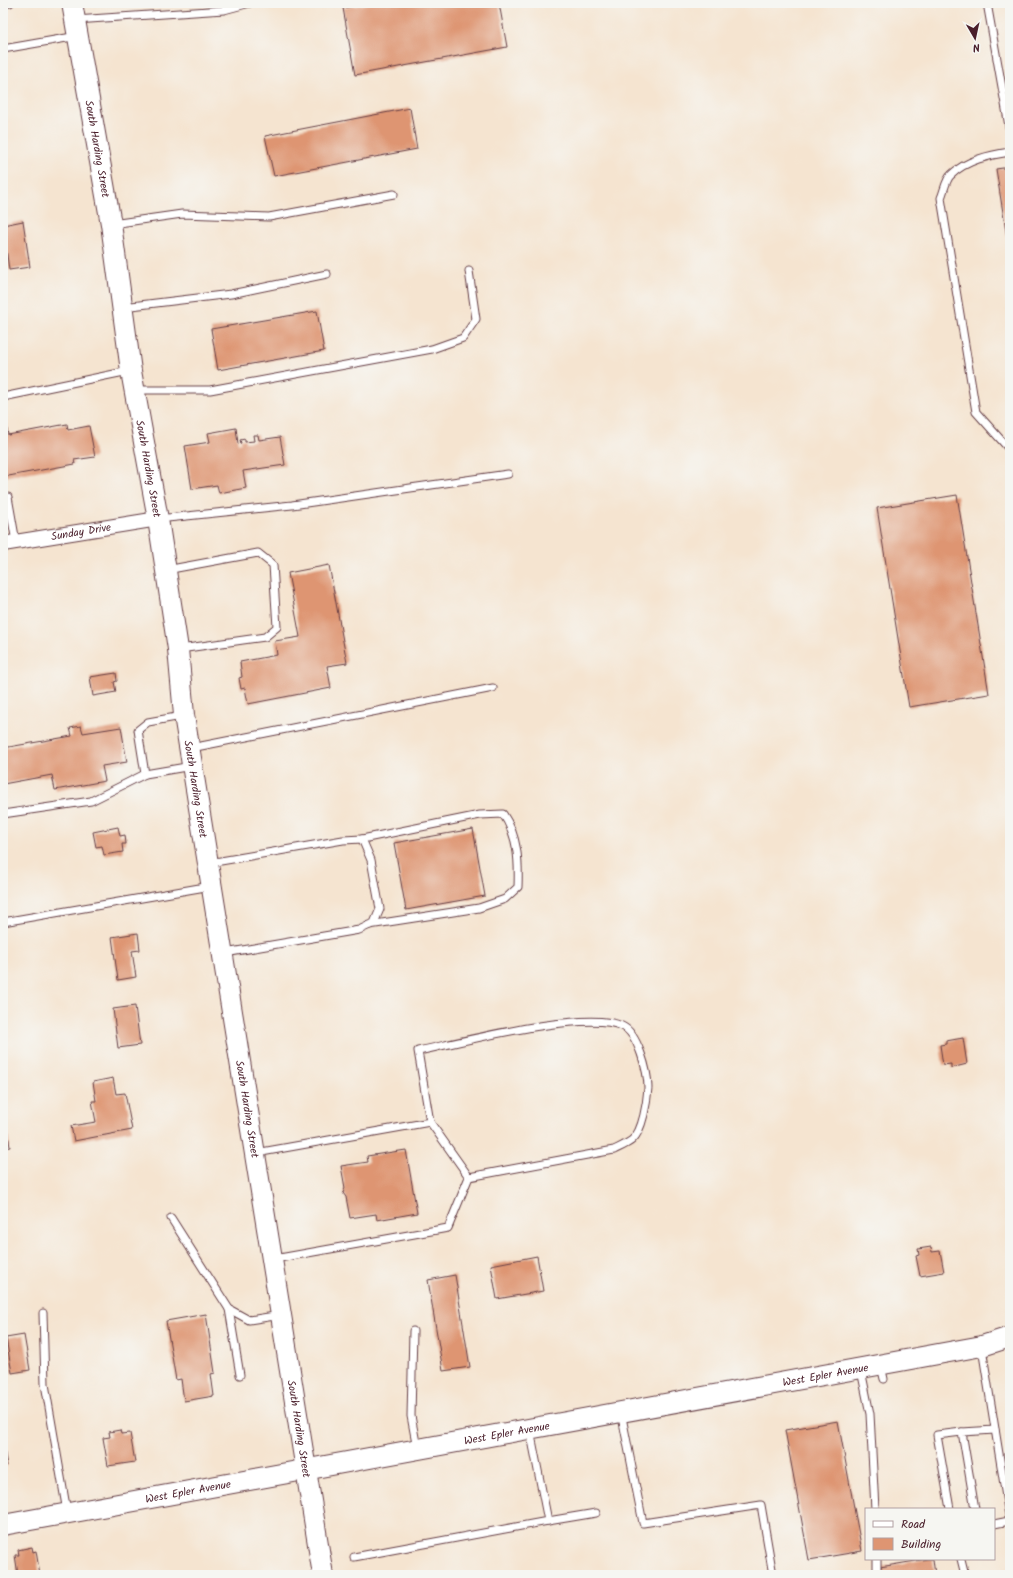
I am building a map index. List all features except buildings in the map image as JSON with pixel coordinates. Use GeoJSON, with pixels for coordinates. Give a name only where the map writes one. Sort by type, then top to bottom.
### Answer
{"type":"FeatureCollection","features":[{"type":"Feature","properties":{"kind":"street","name":"South Harding Street"},"geometry":{"type":"LineString","coordinates":[[75,20],[111,224],[131,371],[158,519],[178,649],[184,715],[323,1575]]}},
{"type":"Feature","properties":{"kind":"street","name":"Sunday Drive"},"geometry":{"type":"LineString","coordinates":[[9,543],[158,519]]}},
{"type":"Feature","properties":{"kind":"street","name":"West Epler Avenue"},"geometry":{"type":"LineString","coordinates":[[3,1525],[306,1468],[861,1368],[882,1372],[982,1346],[1010,1337]]}},
{"type":"Feature","properties":{"kind":"lane"},"geometry":{"type":"LineString","coordinates":[[3,4],[10,3]]}},
{"type":"Feature","properties":{"kind":"lane"},"geometry":{"type":"LineString","coordinates":[[3,49],[75,20],[224,10],[250,3]]}},
{"type":"Feature","properties":{"kind":"lane"},"geometry":{"type":"LineString","coordinates":[[987,3],[1010,132]]}},
{"type":"Feature","properties":{"kind":"lane"},"geometry":{"type":"LineString","coordinates":[[1010,152],[994,155],[968,164],[950,175],[941,198],[976,412],[1010,450]]}},
{"type":"Feature","properties":{"kind":"lane"},"geometry":{"type":"LineString","coordinates":[[111,224],[182,214],[269,217],[394,194]]}},
{"type":"Feature","properties":{"kind":"lane"},"geometry":{"type":"LineString","coordinates":[[135,390],[210,390],[432,349],[463,338],[476,319],[469,271]]}},
{"type":"Feature","properties":{"kind":"lane"},"geometry":{"type":"LineString","coordinates":[[123,307],[231,294],[327,274]]}},
{"type":"Feature","properties":{"kind":"lane"},"geometry":{"type":"LineString","coordinates":[[3,397],[131,371]]}},
{"type":"Feature","properties":{"kind":"lane"},"geometry":{"type":"LineString","coordinates":[[158,519],[292,505],[508,474]]}},
{"type":"Feature","properties":{"kind":"lane"},"geometry":{"type":"LineString","coordinates":[[8,497],[9,543]]}},
{"type":"Feature","properties":{"kind":"lane"},"geometry":{"type":"LineString","coordinates":[[166,570],[258,553],[273,565],[277,627],[265,637],[178,649]]}},
{"type":"Feature","properties":{"kind":"lane"},"geometry":{"type":"LineString","coordinates":[[3,814],[91,801],[145,774],[191,757],[493,688]]}},
{"type":"Feature","properties":{"kind":"lane"},"geometry":{"type":"LineString","coordinates":[[145,774],[138,730],[148,722],[184,715]]}},
{"type":"Feature","properties":{"kind":"lane"},"geometry":{"type":"LineString","coordinates":[[208,863],[343,840],[362,839],[480,815],[503,814],[510,823],[516,842],[519,866],[518,887],[505,899],[479,908],[369,925]]}},
{"type":"Feature","properties":{"kind":"lane"},"geometry":{"type":"LineString","coordinates":[[222,954],[359,930],[374,923],[380,909],[371,860],[362,839]]}},
{"type":"Feature","properties":{"kind":"lane"},"geometry":{"type":"LineString","coordinates":[[3,922],[211,886]]}},
{"type":"Feature","properties":{"kind":"lane"},"geometry":{"type":"LineString","coordinates":[[587,1020],[606,1021],[624,1026],[640,1048],[648,1082],[648,1099],[644,1117],[634,1139],[614,1150],[469,1177],[430,1122],[418,1050],[528,1028],[587,1020]]}},
{"type":"Feature","properties":{"kind":"lane"},"geometry":{"type":"LineString","coordinates":[[255,1153],[430,1122]]}},
{"type":"Feature","properties":{"kind":"lane"},"geometry":{"type":"LineString","coordinates":[[272,1260],[448,1228],[469,1177]]}},
{"type":"Feature","properties":{"kind":"lane"},"geometry":{"type":"LineString","coordinates":[[171,1218],[229,1309],[240,1376]]}},
{"type":"Feature","properties":{"kind":"lane"},"geometry":{"type":"LineString","coordinates":[[229,1309],[249,1320],[281,1315]]}},
{"type":"Feature","properties":{"kind":"lane"},"geometry":{"type":"LineString","coordinates":[[43,1314],[45,1384],[67,1512]]}},
{"type":"Feature","properties":{"kind":"lane"},"geometry":{"type":"LineString","coordinates":[[412,1332],[411,1416],[417,1448]]}},
{"type":"Feature","properties":{"kind":"lane"},"geometry":{"type":"LineString","coordinates":[[982,1346],[1010,1521],[995,1524]]}},
{"type":"Feature","properties":{"kind":"lane"},"geometry":{"type":"LineString","coordinates":[[861,1368],[870,1414],[875,1508]]}},
{"type":"Feature","properties":{"kind":"lane"},"geometry":{"type":"LineString","coordinates":[[621,1411],[643,1524],[761,1505],[773,1575]]}},
{"type":"Feature","properties":{"kind":"lane"},"geometry":{"type":"LineString","coordinates":[[530,1428],[548,1521]]}},
{"type":"Feature","properties":{"kind":"lane"},"geometry":{"type":"LineString","coordinates":[[950,1508],[937,1436],[962,1432],[995,1430]]}},
{"type":"Feature","properties":{"kind":"lane"},"geometry":{"type":"LineString","coordinates":[[962,1432],[975,1508]]}},
{"type":"Feature","properties":{"kind":"lane"},"geometry":{"type":"LineString","coordinates":[[354,1557],[596,1513]]}},
{"type":"Feature","properties":{"kind":"lane"},"geometry":{"type":"LineString","coordinates":[[877,1560],[877,1575]]}},
{"type":"Feature","properties":{"kind":"lane"},"geometry":{"type":"LineString","coordinates":[[961,1560],[965,1575]]}}]}
